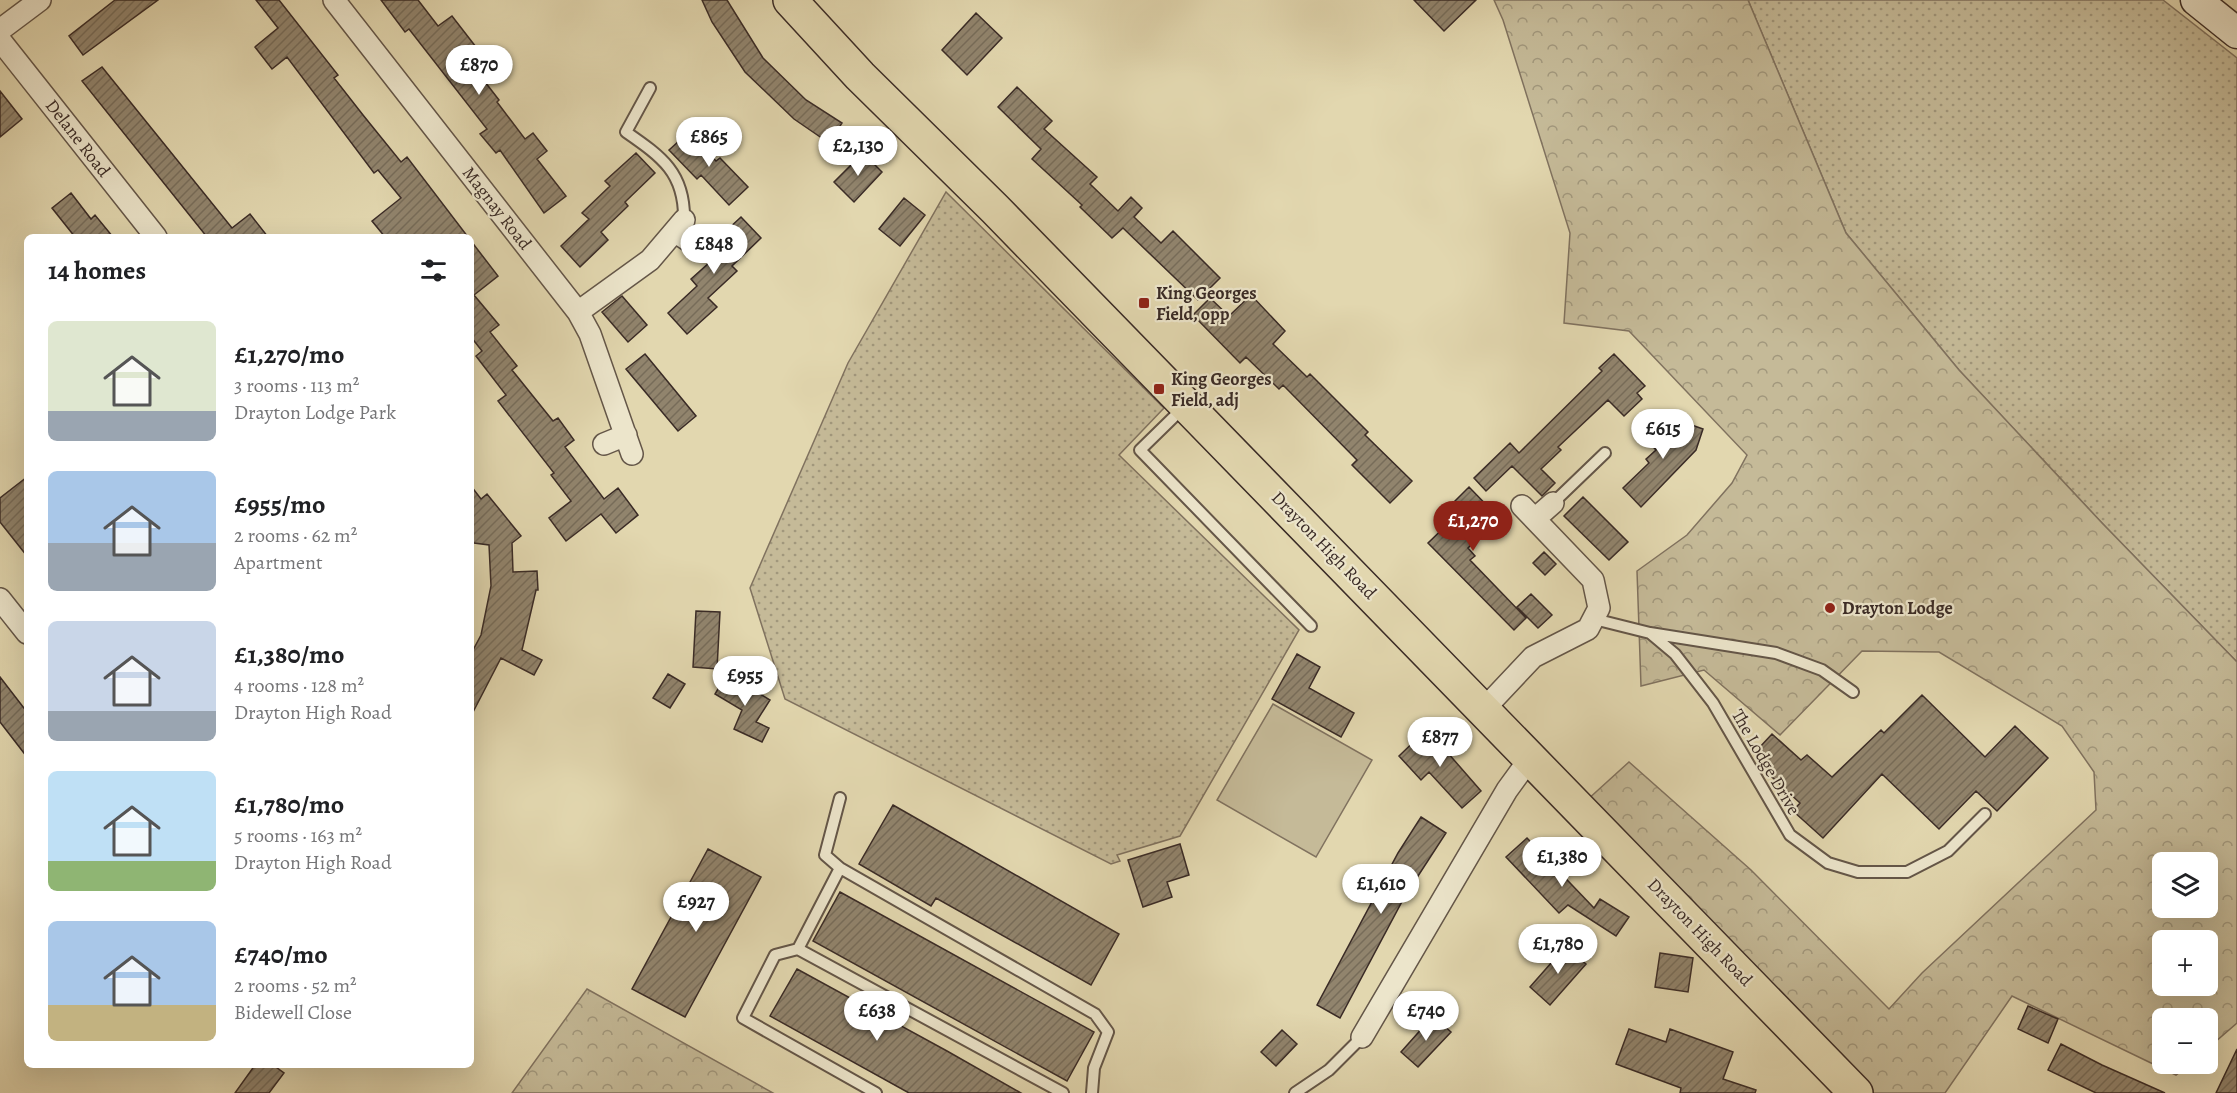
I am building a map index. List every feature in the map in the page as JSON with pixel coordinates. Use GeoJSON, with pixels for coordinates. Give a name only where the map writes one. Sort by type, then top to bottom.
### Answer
{"type":"FeatureCollection","features":[{"type":"Feature","properties":{"kind":"main road","name":"Drayton High Road"},"geometry":{"type":"LineString","coordinates":[[790,0],[860,76],[995,209],[1484,708],[1856,1093]]}},
{"type":"Feature","properties":{"kind":"street"},"geometry":{"type":"LineString","coordinates":[[0,30],[40,0]]}},
{"type":"Feature","properties":{"kind":"street","name":"Magnay Road"},"geometry":{"type":"LineString","coordinates":[[334,0],[579,312],[590,334],[629,444],[604,444]]}},
{"type":"Feature","properties":{"kind":"street"},"geometry":{"type":"LineString","coordinates":[[2196,0],[2237,33]]}},
{"type":"Feature","properties":{"kind":"street","name":"Delane Road"},"geometry":{"type":"LineString","coordinates":[[0,40],[154,234]]}},
{"type":"Feature","properties":{"kind":"street"},"geometry":{"type":"LineString","coordinates":[[579,312],[650,260],[680,226],[695,245]]}},
{"type":"Feature","properties":{"kind":"street"},"geometry":{"type":"LineString","coordinates":[[1484,708],[1533,657],[1588,629],[1599,608],[1593,580],[1529,512],[1552,503]]}},
{"type":"Feature","properties":{"kind":"street"},"geometry":{"type":"LineString","coordinates":[[0,599],[24,629]]}},
{"type":"Feature","properties":{"kind":"street"},"geometry":{"type":"LineString","coordinates":[[1362,1037],[1507,790],[1531,757]]}},
{"type":"Feature","properties":{"kind":"lane"},"geometry":{"type":"LineString","coordinates":[[650,88],[626,132],[670,166],[679,183],[680,226]]}},
{"type":"Feature","properties":{"kind":"lane"},"geometry":{"type":"LineString","coordinates":[[1186,405],[1140,450],[1311,626]]}},
{"type":"Feature","properties":{"kind":"lane"},"geometry":{"type":"LineString","coordinates":[[1552,503],[1605,453]]}},
{"type":"Feature","properties":{"kind":"lane","name":"The Lodge Drive"},"geometry":{"type":"LineString","coordinates":[[1594,620],[1650,633],[1675,654],[1713,703],[1790,835],[1828,863],[1858,872],[1906,872],[1948,852],[1985,814]]}},
{"type":"Feature","properties":{"kind":"lane"},"geometry":{"type":"LineString","coordinates":[[1650,633],[1776,653],[1822,670],[1853,692]]}},
{"type":"Feature","properties":{"kind":"lane"},"geometry":{"type":"LineString","coordinates":[[840,798],[825,855],[840,868],[1095,1014],[1108,1032],[1094,1068],[1092,1093]]}},
{"type":"Feature","properties":{"kind":"lane"},"geometry":{"type":"LineString","coordinates":[[798,949],[840,868]]}},
{"type":"Feature","properties":{"kind":"lane"},"geometry":{"type":"LineString","coordinates":[[876,1093],[743,1018],[774,955],[798,949],[1063,1093]]}},
{"type":"Feature","properties":{"kind":"lane"},"geometry":{"type":"LineString","coordinates":[[1295,1093],[1329,1070],[1362,1037]]}},
{"type":"Feature","properties":{"kind":"green space"},"geometry":{"type":"Polygon","coordinates":[[[1494,0],[1748,0],[1846,233],[1959,370],[2102,523],[2237,662],[2237,1023],[2218,1039],[2218,1008],[2152,1008],[2152,1063],[2012,996],[1945,1093],[1868,1093],[1586,801],[1629,762],[1751,870],[1889,1009],[1922,973],[2096,810],[2094,772],[2062,726],[1939,652],[1862,651],[1780,735],[1704,670],[1641,686],[1637,571],[1687,535],[1732,483],[1747,455],[1629,331],[1564,323],[1570,233],[1503,20],[1494,0]]]}},
{"type":"Feature","properties":{"kind":"green space"},"geometry":{"type":"Polygon","coordinates":[[[1748,0],[2163,0],[2237,58],[2237,662],[2102,523],[1959,370],[1846,233],[1748,0]]]}},
{"type":"Feature","properties":{"kind":"green space"},"geometry":{"type":"Polygon","coordinates":[[[946,192],[1164,408],[1119,455],[1299,630],[1180,836],[1117,855],[1120,861],[1111,864],[785,699],[750,588],[848,363],[946,192]]]}},
{"type":"Feature","properties":{"kind":"green space"},"geometry":{"type":"Polygon","coordinates":[[[1273,704],[1372,760],[1316,857],[1217,800],[1273,704]]]}},
{"type":"Feature","properties":{"kind":"green space"},"geometry":{"type":"Polygon","coordinates":[[[587,989],[773,1093],[512,1093],[587,989]]]}},
{"type":"Feature","properties":{"kind":"building"},"geometry":{"type":"Polygon","coordinates":[[[115,0],[158,0],[83,55],[69,36],[115,0]]]}},
{"type":"Feature","properties":{"kind":"building"},"geometry":{"type":"Polygon","coordinates":[[[256,0],[279,0],[338,75],[334,78],[363,115],[401,162],[407,157],[466,234],[383,234],[372,221],[401,198],[378,170],[374,173],[287,57],[272,69],[255,47],[278,28],[256,0]]]}},
{"type":"Feature","properties":{"kind":"building"},"geometry":{"type":"Polygon","coordinates":[[[381,0],[418,0],[438,26],[452,16],[486,60],[475,69],[525,139],[533,133],[547,151],[537,159],[566,196],[544,213],[500,150],[496,153],[480,134],[487,129],[409,29],[405,32],[381,0]]]}},
{"type":"Feature","properties":{"kind":"building"},"geometry":{"type":"Polygon","coordinates":[[[702,0],[727,0],[763,58],[806,100],[842,123],[829,143],[794,119],[745,72],[712,22],[702,0]]]}},
{"type":"Feature","properties":{"kind":"building"},"geometry":{"type":"Polygon","coordinates":[[[1414,0],[1476,0],[1444,31],[1414,0]]]}},
{"type":"Feature","properties":{"kind":"building"},"geometry":{"type":"Polygon","coordinates":[[[976,13],[1002,38],[967,75],[942,50],[976,13]]]}},
{"type":"Feature","properties":{"kind":"building"},"geometry":{"type":"Polygon","coordinates":[[[102,67],[232,228],[250,214],[266,234],[205,234],[82,81],[102,67]]]}},
{"type":"Feature","properties":{"kind":"building"},"geometry":{"type":"Polygon","coordinates":[[[1017,87],[1052,121],[1044,129],[1097,177],[1090,184],[1118,211],[1131,197],[1142,208],[1134,217],[1161,243],[1173,231],[1220,278],[1198,300],[1123,228],[1112,238],[1080,207],[1082,205],[1032,159],[1041,149],[998,107],[1017,87]]]}},
{"type":"Feature","properties":{"kind":"building"},"geometry":{"type":"Polygon","coordinates":[[[0,91],[22,119],[0,137],[0,91]]]}},
{"type":"Feature","properties":{"kind":"building"},"geometry":{"type":"Polygon","coordinates":[[[689,132],[716,161],[720,158],[748,187],[729,205],[701,175],[697,179],[669,150],[689,132]]]}},
{"type":"Feature","properties":{"kind":"building"},"geometry":{"type":"Polygon","coordinates":[[[636,153],[655,173],[625,202],[628,206],[601,232],[608,240],[580,267],[561,246],[589,219],[582,213],[610,186],[605,181],[636,153]]]}},
{"type":"Feature","properties":{"kind":"building"},"geometry":{"type":"Polygon","coordinates":[[[863,153],[882,172],[854,202],[834,182],[863,153]]]}},
{"type":"Feature","properties":{"kind":"building"},"geometry":{"type":"Polygon","coordinates":[[[71,193],[91,219],[95,215],[111,234],[73,234],[52,208],[71,193]]]}},
{"type":"Feature","properties":{"kind":"building"},"geometry":{"type":"Polygon","coordinates":[[[904,198],[925,215],[900,246],[879,229],[904,198]]]}},
{"type":"Feature","properties":{"kind":"building"},"geometry":{"type":"Polygon","coordinates":[[[741,217],[761,238],[732,266],[737,271],[708,298],[717,307],[687,334],[668,313],[697,286],[691,279],[720,253],[712,244],[741,217]]]}},
{"type":"Feature","properties":{"kind":"building"},"geometry":{"type":"Polygon","coordinates":[[[474,245],[498,276],[474,295],[474,245]]]}},
{"type":"Feature","properties":{"kind":"building"},"geometry":{"type":"Polygon","coordinates":[[[474,295],[499,325],[490,332],[517,366],[512,370],[553,421],[558,418],[574,440],[565,447],[604,499],[618,488],[638,515],[616,533],[601,514],[566,541],[549,518],[571,501],[551,475],[554,473],[498,401],[506,395],[476,356],[482,351],[474,341],[474,295]]]}},
{"type":"Feature","properties":{"kind":"building"},"geometry":{"type":"Polygon","coordinates":[[[1251,295],[1285,331],[1273,344],[1307,377],[1310,374],[1368,432],[1365,435],[1412,481],[1390,503],[1352,465],[1357,460],[1283,385],[1279,389],[1246,357],[1240,363],[1193,315],[1210,298],[1229,316],[1251,295]]]}},
{"type":"Feature","properties":{"kind":"building"},"geometry":{"type":"Polygon","coordinates":[[[622,296],[647,325],[628,342],[602,312],[622,296]]]}},
{"type":"Feature","properties":{"kind":"building"},"geometry":{"type":"Polygon","coordinates":[[[645,354],[696,416],[678,431],[626,369],[645,354]]]}},
{"type":"Feature","properties":{"kind":"building"},"geometry":{"type":"Polygon","coordinates":[[[1614,354],[1645,386],[1637,393],[1642,399],[1624,416],[1608,400],[1558,447],[1561,450],[1541,469],[1555,483],[1542,496],[1512,466],[1486,491],[1474,478],[1510,443],[1519,453],[1602,371],[1599,368],[1614,354]]]}},
{"type":"Feature","properties":{"kind":"building"},"geometry":{"type":"Polygon","coordinates":[[[1661,419],[1681,440],[1686,423],[1703,429],[1696,450],[1641,507],[1623,488],[1649,463],[1646,459],[1656,450],[1644,437],[1661,419]]]}},
{"type":"Feature","properties":{"kind":"building"},"geometry":{"type":"Polygon","coordinates":[[[24,479],[24,552],[0,522],[0,498],[24,479]]]}},
{"type":"Feature","properties":{"kind":"building"},"geometry":{"type":"Polygon","coordinates":[[[1469,487],[1499,518],[1468,548],[1475,556],[1470,560],[1526,618],[1514,630],[1428,543],[1460,512],[1452,504],[1469,487]]]}},
{"type":"Feature","properties":{"kind":"building"},"geometry":{"type":"Polygon","coordinates":[[[474,490],[481,499],[487,494],[521,536],[512,543],[513,572],[537,571],[538,590],[536,590],[522,650],[542,660],[534,675],[501,658],[474,710],[474,648],[481,635],[491,586],[489,545],[474,543],[474,490]]]}},
{"type":"Feature","properties":{"kind":"building"},"geometry":{"type":"Polygon","coordinates":[[[1583,497],[1628,542],[1609,560],[1564,516],[1583,497]]]}},
{"type":"Feature","properties":{"kind":"building"},"geometry":{"type":"Polygon","coordinates":[[[1544,552],[1556,564],[1545,575],[1533,563],[1544,552]]]}},
{"type":"Feature","properties":{"kind":"building"},"geometry":{"type":"Polygon","coordinates":[[[1531,594],[1552,615],[1538,628],[1517,607],[1531,594]]]}},
{"type":"Feature","properties":{"kind":"building"},"geometry":{"type":"Polygon","coordinates":[[[696,611],[720,612],[717,669],[693,667],[696,611]]]}},
{"type":"Feature","properties":{"kind":"building"},"geometry":{"type":"Polygon","coordinates":[[[1297,654],[1320,667],[1309,688],[1354,713],[1341,737],[1272,699],[1297,654]]]}},
{"type":"Feature","properties":{"kind":"building"},"geometry":{"type":"Polygon","coordinates":[[[668,674],[685,684],[670,708],[653,698],[668,674]]]}},
{"type":"Feature","properties":{"kind":"building"},"geometry":{"type":"Polygon","coordinates":[[[727,674],[770,700],[756,722],[769,728],[762,742],[734,729],[742,710],[715,694],[727,674]]]}},
{"type":"Feature","properties":{"kind":"building"},"geometry":{"type":"Polygon","coordinates":[[[0,677],[24,708],[24,753],[0,722],[0,677]]]}},
{"type":"Feature","properties":{"kind":"building"},"geometry":{"type":"Polygon","coordinates":[[[1922,695],[1985,757],[2015,726],[2048,758],[1997,811],[1976,791],[1939,829],[1882,774],[1823,838],[1793,811],[1800,803],[1760,766],[1769,757],[1759,748],[1772,734],[1801,760],[1807,755],[1832,777],[1881,730],[1884,733],[1922,695]]]}},
{"type":"Feature","properties":{"kind":"building"},"geometry":{"type":"Polygon","coordinates":[[[1427,729],[1481,791],[1462,808],[1429,772],[1421,780],[1399,756],[1427,729]]]}},
{"type":"Feature","properties":{"kind":"building"},"geometry":{"type":"Polygon","coordinates":[[[893,805],[1119,934],[1091,985],[936,898],[931,906],[859,864],[893,805]]]}},
{"type":"Feature","properties":{"kind":"building"},"geometry":{"type":"Polygon","coordinates":[[[1421,817],[1446,833],[1405,896],[1340,1018],[1317,1005],[1398,853],[1421,817]]]}},
{"type":"Feature","properties":{"kind":"building"},"geometry":{"type":"Polygon","coordinates":[[[1527,838],[1594,908],[1600,899],[1629,917],[1616,936],[1568,905],[1559,913],[1506,857],[1527,838]]]}},
{"type":"Feature","properties":{"kind":"building"},"geometry":{"type":"Polygon","coordinates":[[[1180,844],[1189,875],[1167,882],[1172,897],[1143,907],[1128,860],[1180,844]]]}},
{"type":"Feature","properties":{"kind":"building"},"geometry":{"type":"Polygon","coordinates":[[[708,849],[761,877],[685,1017],[632,989],[708,849]]]}},
{"type":"Feature","properties":{"kind":"building"},"geometry":{"type":"Polygon","coordinates":[[[840,892],[1094,1032],[1067,1081],[813,941],[840,892]]]}},
{"type":"Feature","properties":{"kind":"building"},"geometry":{"type":"Polygon","coordinates":[[[1566,946],[1586,964],[1550,1005],[1530,987],[1566,946]]]}},
{"type":"Feature","properties":{"kind":"building"},"geometry":{"type":"Polygon","coordinates":[[[1660,953],[1693,958],[1688,992],[1655,987],[1660,953]]]}},
{"type":"Feature","properties":{"kind":"building"},"geometry":{"type":"Polygon","coordinates":[[[797,969],[1021,1093],[909,1093],[770,1016],[797,969]]]}},
{"type":"Feature","properties":{"kind":"building"},"geometry":{"type":"Polygon","coordinates":[[[2028,1006],[2058,1019],[2048,1043],[2018,1029],[2028,1006]]]}},
{"type":"Feature","properties":{"kind":"building"},"geometry":{"type":"Polygon","coordinates":[[[1433,1016],[1451,1032],[1418,1067],[1401,1052],[1433,1016]]]}},
{"type":"Feature","properties":{"kind":"building"},"geometry":{"type":"Polygon","coordinates":[[[1629,1029],[1666,1042],[1670,1029],[1733,1052],[1723,1079],[1756,1090],[1755,1093],[1680,1093],[1681,1088],[1616,1064],[1629,1029]]]}},
{"type":"Feature","properties":{"kind":"building"},"geometry":{"type":"Polygon","coordinates":[[[1282,1030],[1297,1044],[1276,1066],[1261,1052],[1282,1030]]]}},
{"type":"Feature","properties":{"kind":"building"},"geometry":{"type":"Polygon","coordinates":[[[2061,1044],[2165,1093],[2096,1093],[2048,1070],[2061,1044]]]}},
{"type":"Feature","properties":{"kind":"building"},"geometry":{"type":"Polygon","coordinates":[[[2237,1049],[2237,1093],[2216,1093],[2237,1049]]]}},
{"type":"Feature","properties":{"kind":"building"},"geometry":{"type":"Polygon","coordinates":[[[253,1068],[277,1068],[284,1073],[269,1093],[235,1093],[253,1068]]]}},
{"type":"Feature","properties":{"kind":"place","name":"King Georges Field, opp"},"geometry":{"type":"Point","coordinates":[1144,303]}},
{"type":"Feature","properties":{"kind":"place","name":"King Georges Field, adj"},"geometry":{"type":"Point","coordinates":[1159,389]}},
{"type":"Feature","properties":{"kind":"place","name":"Drayton Lodge"},"geometry":{"type":"Point","coordinates":[1830,608]}}]}
